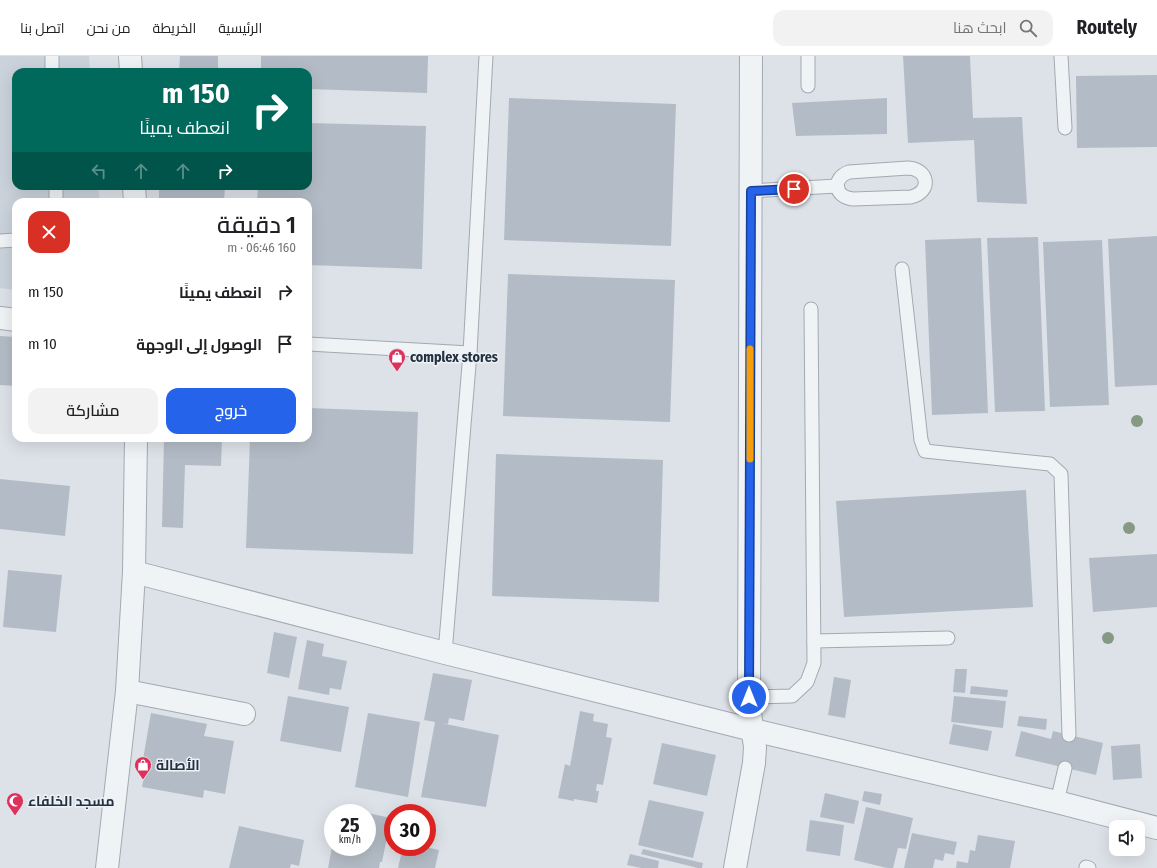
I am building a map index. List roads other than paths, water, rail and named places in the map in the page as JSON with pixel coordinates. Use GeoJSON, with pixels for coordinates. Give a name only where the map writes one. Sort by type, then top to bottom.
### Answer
{"type":"FeatureCollection","features":[{"type":"Feature","properties":{"kind":"street"},"geometry":{"type":"LineString","coordinates":[[130,56],[131,68]]}},
{"type":"Feature","properties":{"kind":"street"},"geometry":{"type":"LineString","coordinates":[[735,868],[754,763],[755,747],[749,697],[751,56]]}},
{"type":"Feature","properties":{"kind":"street"},"geometry":{"type":"LineString","coordinates":[[0,318],[12,320]]}},
{"type":"Feature","properties":{"kind":"street"},"geometry":{"type":"LineString","coordinates":[[107,868],[127,691],[134,572],[136,442]]}},
{"type":"Feature","properties":{"kind":"street"},"geometry":{"type":"LineString","coordinates":[[134,572],[445,654],[753,730],[1057,802],[1157,828]]}},
{"type":"Feature","properties":{"kind":"street"},"geometry":{"type":"LineString","coordinates":[[127,691],[244,714]]}},
{"type":"Feature","properties":{"kind":"lane"},"geometry":{"type":"LineString","coordinates":[[52,56],[52,68]]}},
{"type":"Feature","properties":{"kind":"lane"},"geometry":{"type":"LineString","coordinates":[[445,654],[470,352],[486,56]]}},
{"type":"Feature","properties":{"kind":"lane"},"geometry":{"type":"LineString","coordinates":[[808,56],[808,86]]}},
{"type":"Feature","properties":{"kind":"lane"},"geometry":{"type":"LineString","coordinates":[[1061,56],[1065,128]]}},
{"type":"Feature","properties":{"kind":"lane"},"geometry":{"type":"LineString","coordinates":[[908,168],[914,168],[920,171],[924,176],[925,182],[924,188],[921,192],[916,196],[911,197],[847,198],[842,196],[837,186],[840,177],[844,173],[908,168]]}},
{"type":"Feature","properties":{"kind":"lane"},"geometry":{"type":"LineString","coordinates":[[751,191],[837,186]]}},
{"type":"Feature","properties":{"kind":"lane"},"geometry":{"type":"LineString","coordinates":[[0,241],[12,240]]}},
{"type":"Feature","properties":{"kind":"lane"},"geometry":{"type":"LineString","coordinates":[[902,269],[921,440],[925,451],[1050,464],[1061,474],[1069,735]]}},
{"type":"Feature","properties":{"kind":"lane"},"geometry":{"type":"LineString","coordinates":[[749,697],[792,696],[807,682],[814,663],[811,309]]}},
{"type":"Feature","properties":{"kind":"lane"},"geometry":{"type":"LineString","coordinates":[[312,344],[470,352]]}},
{"type":"Feature","properties":{"kind":"lane"},"geometry":{"type":"LineString","coordinates":[[814,641],[948,638]]}},
{"type":"Feature","properties":{"kind":"lane"},"geometry":{"type":"LineString","coordinates":[[1057,802],[1065,768]]}},
{"type":"Feature","properties":{"kind":"place","name":"complex stores"},"geometry":{"type":"Point","coordinates":[397,372]}},
{"type":"Feature","properties":{"kind":"place","name":"الأصالة"},"geometry":{"type":"Point","coordinates":[143,780]}},
{"type":"Feature","properties":{"kind":"place","name":"مسجد الخلفاء"},"geometry":{"type":"Point","coordinates":[15,816]}}]}
